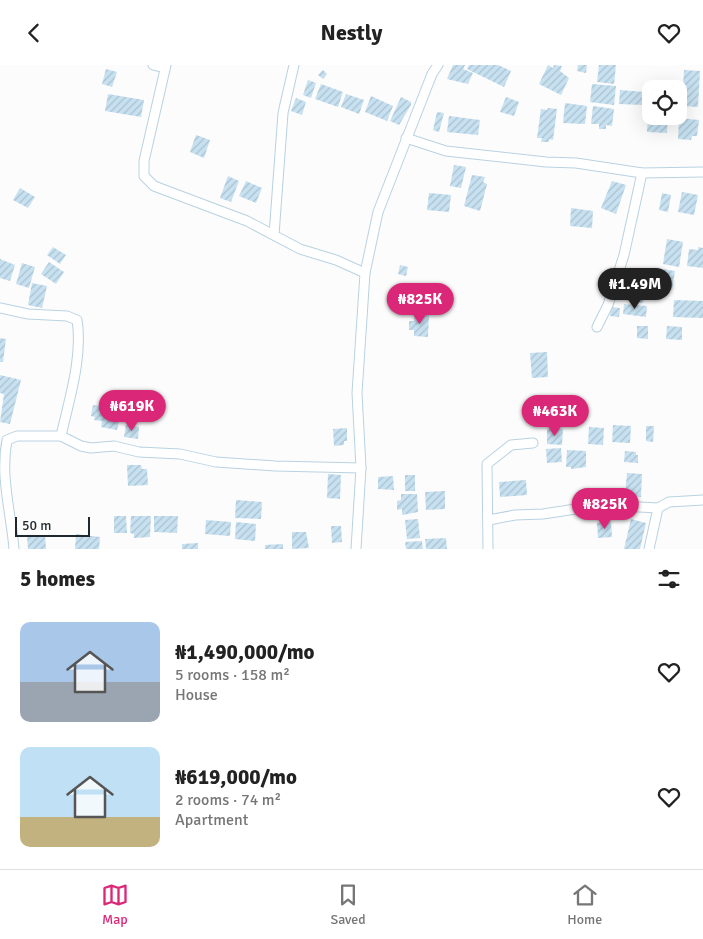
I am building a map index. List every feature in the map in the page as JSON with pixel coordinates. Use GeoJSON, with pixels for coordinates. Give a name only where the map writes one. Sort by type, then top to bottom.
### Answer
{"type":"FeatureCollection","features":[{"type":"Feature","properties":{"kind":"street"},"geometry":{"type":"LineString","coordinates":[[153,65],[166,67],[144,161],[144,176],[154,186],[247,221],[300,249],[336,260],[365,273]]}},
{"type":"Feature","properties":{"kind":"street"},"geometry":{"type":"LineString","coordinates":[[274,235],[283,113],[294,65]]}},
{"type":"Feature","properties":{"kind":"street"},"geometry":{"type":"LineString","coordinates":[[356,549],[361,467],[357,393],[365,273],[378,212],[406,138],[438,65]]}},
{"type":"Feature","properties":{"kind":"street"},"geometry":{"type":"LineString","coordinates":[[406,138],[446,151],[546,162],[576,163],[642,173],[703,172]]}},
{"type":"Feature","properties":{"kind":"street"},"geometry":{"type":"LineString","coordinates":[[597,327],[608,305],[624,255],[642,173]]}},
{"type":"Feature","properties":{"kind":"street"},"geometry":{"type":"LineString","coordinates":[[0,308],[28,314],[67,317],[77,320],[79,335],[72,386],[61,436]]}},
{"type":"Feature","properties":{"kind":"street"},"geometry":{"type":"LineString","coordinates":[[14,549],[12,523],[4,490],[4,451],[7,440],[17,436],[61,436],[82,446],[92,448],[114,446],[139,453],[180,454],[216,462],[275,466],[361,467]]}},
{"type":"Feature","properties":{"kind":"street"},"geometry":{"type":"LineString","coordinates":[[488,549],[487,464],[511,445],[533,443]]}},
{"type":"Feature","properties":{"kind":"street"},"geometry":{"type":"LineString","coordinates":[[488,520],[514,515],[543,514],[602,505],[658,508],[670,502],[703,500]]}},
{"type":"Feature","properties":{"kind":"street"},"geometry":{"type":"LineString","coordinates":[[649,549],[658,508]]}},
{"type":"Feature","properties":{"kind":"building"},"geometry":{"type":"Polygon","coordinates":[[[453,65],[465,65],[463,69],[473,73],[468,84],[447,79],[453,65]]]}},
{"type":"Feature","properties":{"kind":"building"},"geometry":{"type":"Polygon","coordinates":[[[469,65],[498,65],[511,71],[504,87],[467,69],[469,65]]]}},
{"type":"Feature","properties":{"kind":"building"},"geometry":{"type":"Polygon","coordinates":[[[548,65],[553,68],[554,65],[562,66],[560,71],[569,78],[561,95],[539,84],[548,65]]]}},
{"type":"Feature","properties":{"kind":"building"},"geometry":{"type":"Polygon","coordinates":[[[578,65],[587,65],[586,73],[577,71],[578,65]]]}},
{"type":"Feature","properties":{"kind":"building"},"geometry":{"type":"Polygon","coordinates":[[[599,65],[616,65],[614,84],[597,82],[599,65]]]}},
{"type":"Feature","properties":{"kind":"building"},"geometry":{"type":"Polygon","coordinates":[[[106,69],[117,72],[112,87],[102,84],[106,69]]]}},
{"type":"Feature","properties":{"kind":"building"},"geometry":{"type":"Polygon","coordinates":[[[323,70],[327,74],[323,79],[318,75],[323,70]]]}},
{"type":"Feature","properties":{"kind":"building"},"geometry":{"type":"Polygon","coordinates":[[[684,70],[700,71],[698,107],[687,106],[687,80],[683,80],[684,70]]]}},
{"type":"Feature","properties":{"kind":"building"},"geometry":{"type":"Polygon","coordinates":[[[308,80],[316,83],[311,98],[303,95],[308,80]]]}},
{"type":"Feature","properties":{"kind":"building"},"geometry":{"type":"Polygon","coordinates":[[[321,84],[343,92],[338,107],[315,99],[321,84]]]}},
{"type":"Feature","properties":{"kind":"building"},"geometry":{"type":"Polygon","coordinates":[[[592,84],[616,86],[614,105],[590,102],[592,84]]]}},
{"type":"Feature","properties":{"kind":"building"},"geometry":{"type":"Polygon","coordinates":[[[620,90],[642,92],[642,105],[619,104],[620,90]]]}},
{"type":"Feature","properties":{"kind":"building"},"geometry":{"type":"Polygon","coordinates":[[[108,94],[144,100],[141,117],[105,111],[108,94]]]}},
{"type":"Feature","properties":{"kind":"building"},"geometry":{"type":"Polygon","coordinates":[[[346,94],[364,100],[359,114],[341,107],[346,94]]]}},
{"type":"Feature","properties":{"kind":"building"},"geometry":{"type":"Polygon","coordinates":[[[371,96],[393,106],[387,121],[365,112],[371,96]]]}},
{"type":"Feature","properties":{"kind":"building"},"geometry":{"type":"Polygon","coordinates":[[[401,97],[411,102],[411,105],[399,125],[390,121],[401,97]]]}},
{"type":"Feature","properties":{"kind":"building"},"geometry":{"type":"Polygon","coordinates":[[[506,97],[519,102],[514,116],[500,112],[506,97]]]}},
{"type":"Feature","properties":{"kind":"building"},"geometry":{"type":"Polygon","coordinates":[[[296,98],[306,102],[302,115],[291,111],[296,98]]]}},
{"type":"Feature","properties":{"kind":"building"},"geometry":{"type":"Polygon","coordinates":[[[565,103],[587,106],[585,124],[563,123],[565,103]]]}},
{"type":"Feature","properties":{"kind":"building"},"geometry":{"type":"Polygon","coordinates":[[[593,106],[614,109],[612,126],[606,125],[606,129],[599,129],[599,124],[591,124],[593,106]]]}},
{"type":"Feature","properties":{"kind":"building"},"geometry":{"type":"Polygon","coordinates":[[[548,108],[557,109],[553,140],[549,139],[549,142],[541,142],[542,138],[537,138],[541,109],[547,110],[548,108]]]}},
{"type":"Feature","properties":{"kind":"building"},"geometry":{"type":"Polygon","coordinates":[[[437,112],[444,113],[439,132],[433,130],[437,112]]]}},
{"type":"Feature","properties":{"kind":"building"},"geometry":{"type":"Polygon","coordinates":[[[449,116],[480,120],[478,135],[447,132],[449,116]]]}},
{"type":"Feature","properties":{"kind":"building"},"geometry":{"type":"Polygon","coordinates":[[[687,119],[699,120],[697,136],[692,136],[691,140],[678,139],[679,125],[687,125],[687,119]]]}},
{"type":"Feature","properties":{"kind":"building"},"geometry":{"type":"Polygon","coordinates":[[[647,125],[668,125],[667,133],[647,132],[647,125]]]}},
{"type":"Feature","properties":{"kind":"building"},"geometry":{"type":"Polygon","coordinates":[[[196,135],[210,140],[204,158],[190,152],[196,135]]]}},
{"type":"Feature","properties":{"kind":"building"},"geometry":{"type":"Polygon","coordinates":[[[454,165],[466,167],[461,188],[450,186],[454,165]]]}},
{"type":"Feature","properties":{"kind":"building"},"geometry":{"type":"Polygon","coordinates":[[[472,175],[485,177],[483,182],[487,184],[480,211],[464,206],[472,175]]]}},
{"type":"Feature","properties":{"kind":"building"},"geometry":{"type":"Polygon","coordinates":[[[228,176],[239,181],[231,202],[220,198],[228,176]]]}},
{"type":"Feature","properties":{"kind":"building"},"geometry":{"type":"Polygon","coordinates":[[[246,181],[262,188],[256,203],[239,196],[246,181]]]}},
{"type":"Feature","properties":{"kind":"building"},"geometry":{"type":"Polygon","coordinates":[[[612,181],[626,185],[616,214],[601,208],[612,181]]]}},
{"type":"Feature","properties":{"kind":"building"},"geometry":{"type":"Polygon","coordinates":[[[20,188],[35,197],[28,208],[13,200],[20,188]]]}},
{"type":"Feature","properties":{"kind":"building"},"geometry":{"type":"Polygon","coordinates":[[[682,192],[698,195],[694,215],[678,212],[682,192]]]}},
{"type":"Feature","properties":{"kind":"building"},"geometry":{"type":"Polygon","coordinates":[[[429,193],[451,195],[449,212],[427,210],[429,193]]]}},
{"type":"Feature","properties":{"kind":"building"},"geometry":{"type":"Polygon","coordinates":[[[662,193],[671,195],[668,212],[659,210],[662,193]]]}},
{"type":"Feature","properties":{"kind":"building"},"geometry":{"type":"Polygon","coordinates":[[[571,208],[593,211],[592,228],[570,226],[571,208]]]}},
{"type":"Feature","properties":{"kind":"building"},"geometry":{"type":"Polygon","coordinates":[[[667,239],[683,242],[679,267],[663,264],[667,239]]]}},
{"type":"Feature","properties":{"kind":"building"},"geometry":{"type":"Polygon","coordinates":[[[53,247],[66,255],[60,264],[47,255],[53,247]]]}},
{"type":"Feature","properties":{"kind":"building"},"geometry":{"type":"Polygon","coordinates":[[[698,247],[703,248],[703,268],[687,266],[689,249],[698,250],[698,247]]]}},
{"type":"Feature","properties":{"kind":"building"},"geometry":{"type":"Polygon","coordinates":[[[0,259],[15,265],[10,281],[0,278],[0,259]]]}},
{"type":"Feature","properties":{"kind":"building"},"geometry":{"type":"Polygon","coordinates":[[[49,262],[64,272],[56,284],[41,274],[49,262]]]}},
{"type":"Feature","properties":{"kind":"building"},"geometry":{"type":"Polygon","coordinates":[[[22,263],[35,267],[29,288],[16,284],[22,263]]]}},
{"type":"Feature","properties":{"kind":"building"},"geometry":{"type":"Polygon","coordinates":[[[400,265],[408,267],[406,276],[398,274],[400,265]]]}},
{"type":"Feature","properties":{"kind":"building"},"geometry":{"type":"Polygon","coordinates":[[[662,269],[675,271],[672,290],[660,288],[662,269]]]}},
{"type":"Feature","properties":{"kind":"building"},"geometry":{"type":"Polygon","coordinates":[[[631,273],[650,275],[649,289],[630,288],[631,273]]]}},
{"type":"Feature","properties":{"kind":"building"},"geometry":{"type":"Polygon","coordinates":[[[32,283],[47,286],[42,308],[28,305],[32,283]]]}},
{"type":"Feature","properties":{"kind":"building"},"geometry":{"type":"Polygon","coordinates":[[[422,288],[429,288],[429,300],[422,300],[422,288]]]}},
{"type":"Feature","properties":{"kind":"building"},"geometry":{"type":"Polygon","coordinates":[[[626,289],[645,291],[643,303],[625,300],[626,289]]]}},
{"type":"Feature","properties":{"kind":"building"},"geometry":{"type":"Polygon","coordinates":[[[674,300],[703,301],[703,318],[673,317],[674,300]]]}},
{"type":"Feature","properties":{"kind":"building"},"geometry":{"type":"Polygon","coordinates":[[[624,304],[647,306],[646,317],[623,314],[624,304]]]}},
{"type":"Feature","properties":{"kind":"building"},"geometry":{"type":"Polygon","coordinates":[[[611,307],[620,308],[619,317],[610,316],[611,307]]]}},
{"type":"Feature","properties":{"kind":"building"},"geometry":{"type":"Polygon","coordinates":[[[415,313],[429,314],[428,337],[414,336],[414,330],[409,330],[409,321],[414,321],[415,313]]]}},
{"type":"Feature","properties":{"kind":"building"},"geometry":{"type":"Polygon","coordinates":[[[637,326],[648,326],[648,339],[637,338],[637,326]]]}},
{"type":"Feature","properties":{"kind":"building"},"geometry":{"type":"Polygon","coordinates":[[[667,326],[682,327],[682,340],[666,339],[667,326]]]}},
{"type":"Feature","properties":{"kind":"building"},"geometry":{"type":"Polygon","coordinates":[[[0,338],[6,339],[3,362],[0,362],[0,338]]]}},
{"type":"Feature","properties":{"kind":"building"},"geometry":{"type":"Polygon","coordinates":[[[547,352],[548,377],[532,378],[530,353],[547,352]]]}},
{"type":"Feature","properties":{"kind":"building"},"geometry":{"type":"Polygon","coordinates":[[[0,375],[21,380],[10,424],[0,422],[4,394],[0,393],[0,375]]]}},
{"type":"Feature","properties":{"kind":"building"},"geometry":{"type":"Polygon","coordinates":[[[93,405],[115,408],[113,416],[120,417],[117,430],[101,427],[102,421],[94,420],[95,417],[91,416],[93,405]]]}},
{"type":"Feature","properties":{"kind":"building"},"geometry":{"type":"Polygon","coordinates":[[[126,425],[139,427],[138,439],[124,437],[126,425]]]}},
{"type":"Feature","properties":{"kind":"building"},"geometry":{"type":"Polygon","coordinates":[[[613,425],[631,426],[630,443],[612,442],[613,425]]]}},
{"type":"Feature","properties":{"kind":"building"},"geometry":{"type":"Polygon","coordinates":[[[646,426],[654,426],[653,442],[646,441],[646,426]]]}},
{"type":"Feature","properties":{"kind":"building"},"geometry":{"type":"Polygon","coordinates":[[[589,427],[604,428],[603,445],[588,444],[589,427]]]}},
{"type":"Feature","properties":{"kind":"building"},"geometry":{"type":"Polygon","coordinates":[[[347,428],[347,441],[344,441],[344,445],[334,446],[333,429],[347,428]]]}},
{"type":"Feature","properties":{"kind":"building"},"geometry":{"type":"Polygon","coordinates":[[[547,429],[563,429],[562,445],[547,444],[547,429]]]}},
{"type":"Feature","properties":{"kind":"building"},"geometry":{"type":"Polygon","coordinates":[[[561,448],[562,462],[547,463],[546,449],[561,448]]]}},
{"type":"Feature","properties":{"kind":"building"},"geometry":{"type":"Polygon","coordinates":[[[567,450],[586,451],[586,467],[571,469],[571,467],[566,467],[567,450]]]}},
{"type":"Feature","properties":{"kind":"building"},"geometry":{"type":"Polygon","coordinates":[[[625,451],[636,452],[638,463],[624,462],[625,451]]]}},
{"type":"Feature","properties":{"kind":"building"},"geometry":{"type":"Polygon","coordinates":[[[127,465],[141,465],[142,469],[147,469],[148,485],[128,486],[127,465]]]}},
{"type":"Feature","properties":{"kind":"building"},"geometry":{"type":"Polygon","coordinates":[[[627,473],[642,474],[641,497],[625,496],[627,473]]]}},
{"type":"Feature","properties":{"kind":"building"},"geometry":{"type":"Polygon","coordinates":[[[328,474],[341,475],[340,499],[327,498],[328,474]]]}},
{"type":"Feature","properties":{"kind":"building"},"geometry":{"type":"Polygon","coordinates":[[[405,475],[415,475],[415,491],[405,491],[405,475]]]}},
{"type":"Feature","properties":{"kind":"building"},"geometry":{"type":"Polygon","coordinates":[[[393,476],[394,490],[378,489],[378,477],[393,476]]]}},
{"type":"Feature","properties":{"kind":"building"},"geometry":{"type":"Polygon","coordinates":[[[526,480],[527,495],[500,497],[499,482],[526,480]]]}},
{"type":"Feature","properties":{"kind":"building"},"geometry":{"type":"Polygon","coordinates":[[[445,491],[445,509],[426,510],[425,492],[445,491]]]}},
{"type":"Feature","properties":{"kind":"building"},"geometry":{"type":"Polygon","coordinates":[[[401,494],[417,494],[418,512],[402,515],[402,509],[397,510],[397,501],[401,500],[401,494]]]}},
{"type":"Feature","properties":{"kind":"building"},"geometry":{"type":"Polygon","coordinates":[[[236,500],[262,502],[261,519],[235,518],[236,500]]]}},
{"type":"Feature","properties":{"kind":"building"},"geometry":{"type":"Polygon","coordinates":[[[114,516],[126,516],[127,533],[114,533],[114,516]]]}},
{"type":"Feature","properties":{"kind":"building"},"geometry":{"type":"Polygon","coordinates":[[[131,516],[151,516],[150,537],[134,538],[134,534],[130,533],[131,516]]]}},
{"type":"Feature","properties":{"kind":"building"},"geometry":{"type":"Polygon","coordinates":[[[154,516],[178,516],[177,533],[154,532],[154,516]]]}},
{"type":"Feature","properties":{"kind":"building"},"geometry":{"type":"Polygon","coordinates":[[[418,519],[420,538],[407,539],[405,520],[418,519]]]}},
{"type":"Feature","properties":{"kind":"building"},"geometry":{"type":"Polygon","coordinates":[[[631,519],[646,523],[640,549],[624,549],[631,519]]]}},
{"type":"Feature","properties":{"kind":"building"},"geometry":{"type":"Polygon","coordinates":[[[206,520],[231,522],[230,536],[205,534],[206,520]]]}},
{"type":"Feature","properties":{"kind":"building"},"geometry":{"type":"Polygon","coordinates":[[[236,522],[256,524],[255,541],[235,539],[236,522]]]}},
{"type":"Feature","properties":{"kind":"building"},"geometry":{"type":"Polygon","coordinates":[[[611,522],[612,537],[598,538],[597,523],[611,522]]]}},
{"type":"Feature","properties":{"kind":"building"},"geometry":{"type":"Polygon","coordinates":[[[331,526],[341,526],[342,542],[332,543],[331,526]]]}},
{"type":"Feature","properties":{"kind":"building"},"geometry":{"type":"Polygon","coordinates":[[[292,532],[306,532],[309,548],[292,549],[292,532]]]}},
{"type":"Feature","properties":{"kind":"building"},"geometry":{"type":"Polygon","coordinates":[[[76,534],[100,537],[99,549],[75,549],[76,534]]]}},
{"type":"Feature","properties":{"kind":"building"},"geometry":{"type":"Polygon","coordinates":[[[45,535],[46,549],[28,549],[27,536],[45,535]]]}},
{"type":"Feature","properties":{"kind":"building"},"geometry":{"type":"Polygon","coordinates":[[[446,538],[447,549],[426,549],[425,539],[446,538]]]}},
{"type":"Feature","properties":{"kind":"building"},"geometry":{"type":"Polygon","coordinates":[[[422,541],[423,549],[406,549],[405,542],[422,541]]]}},
{"type":"Feature","properties":{"kind":"building"},"geometry":{"type":"Polygon","coordinates":[[[198,543],[198,549],[182,549],[182,544],[198,543]]]}},
{"type":"Feature","properties":{"kind":"building"},"geometry":{"type":"Polygon","coordinates":[[[283,544],[283,549],[265,549],[265,545],[283,544]]]}}]}
